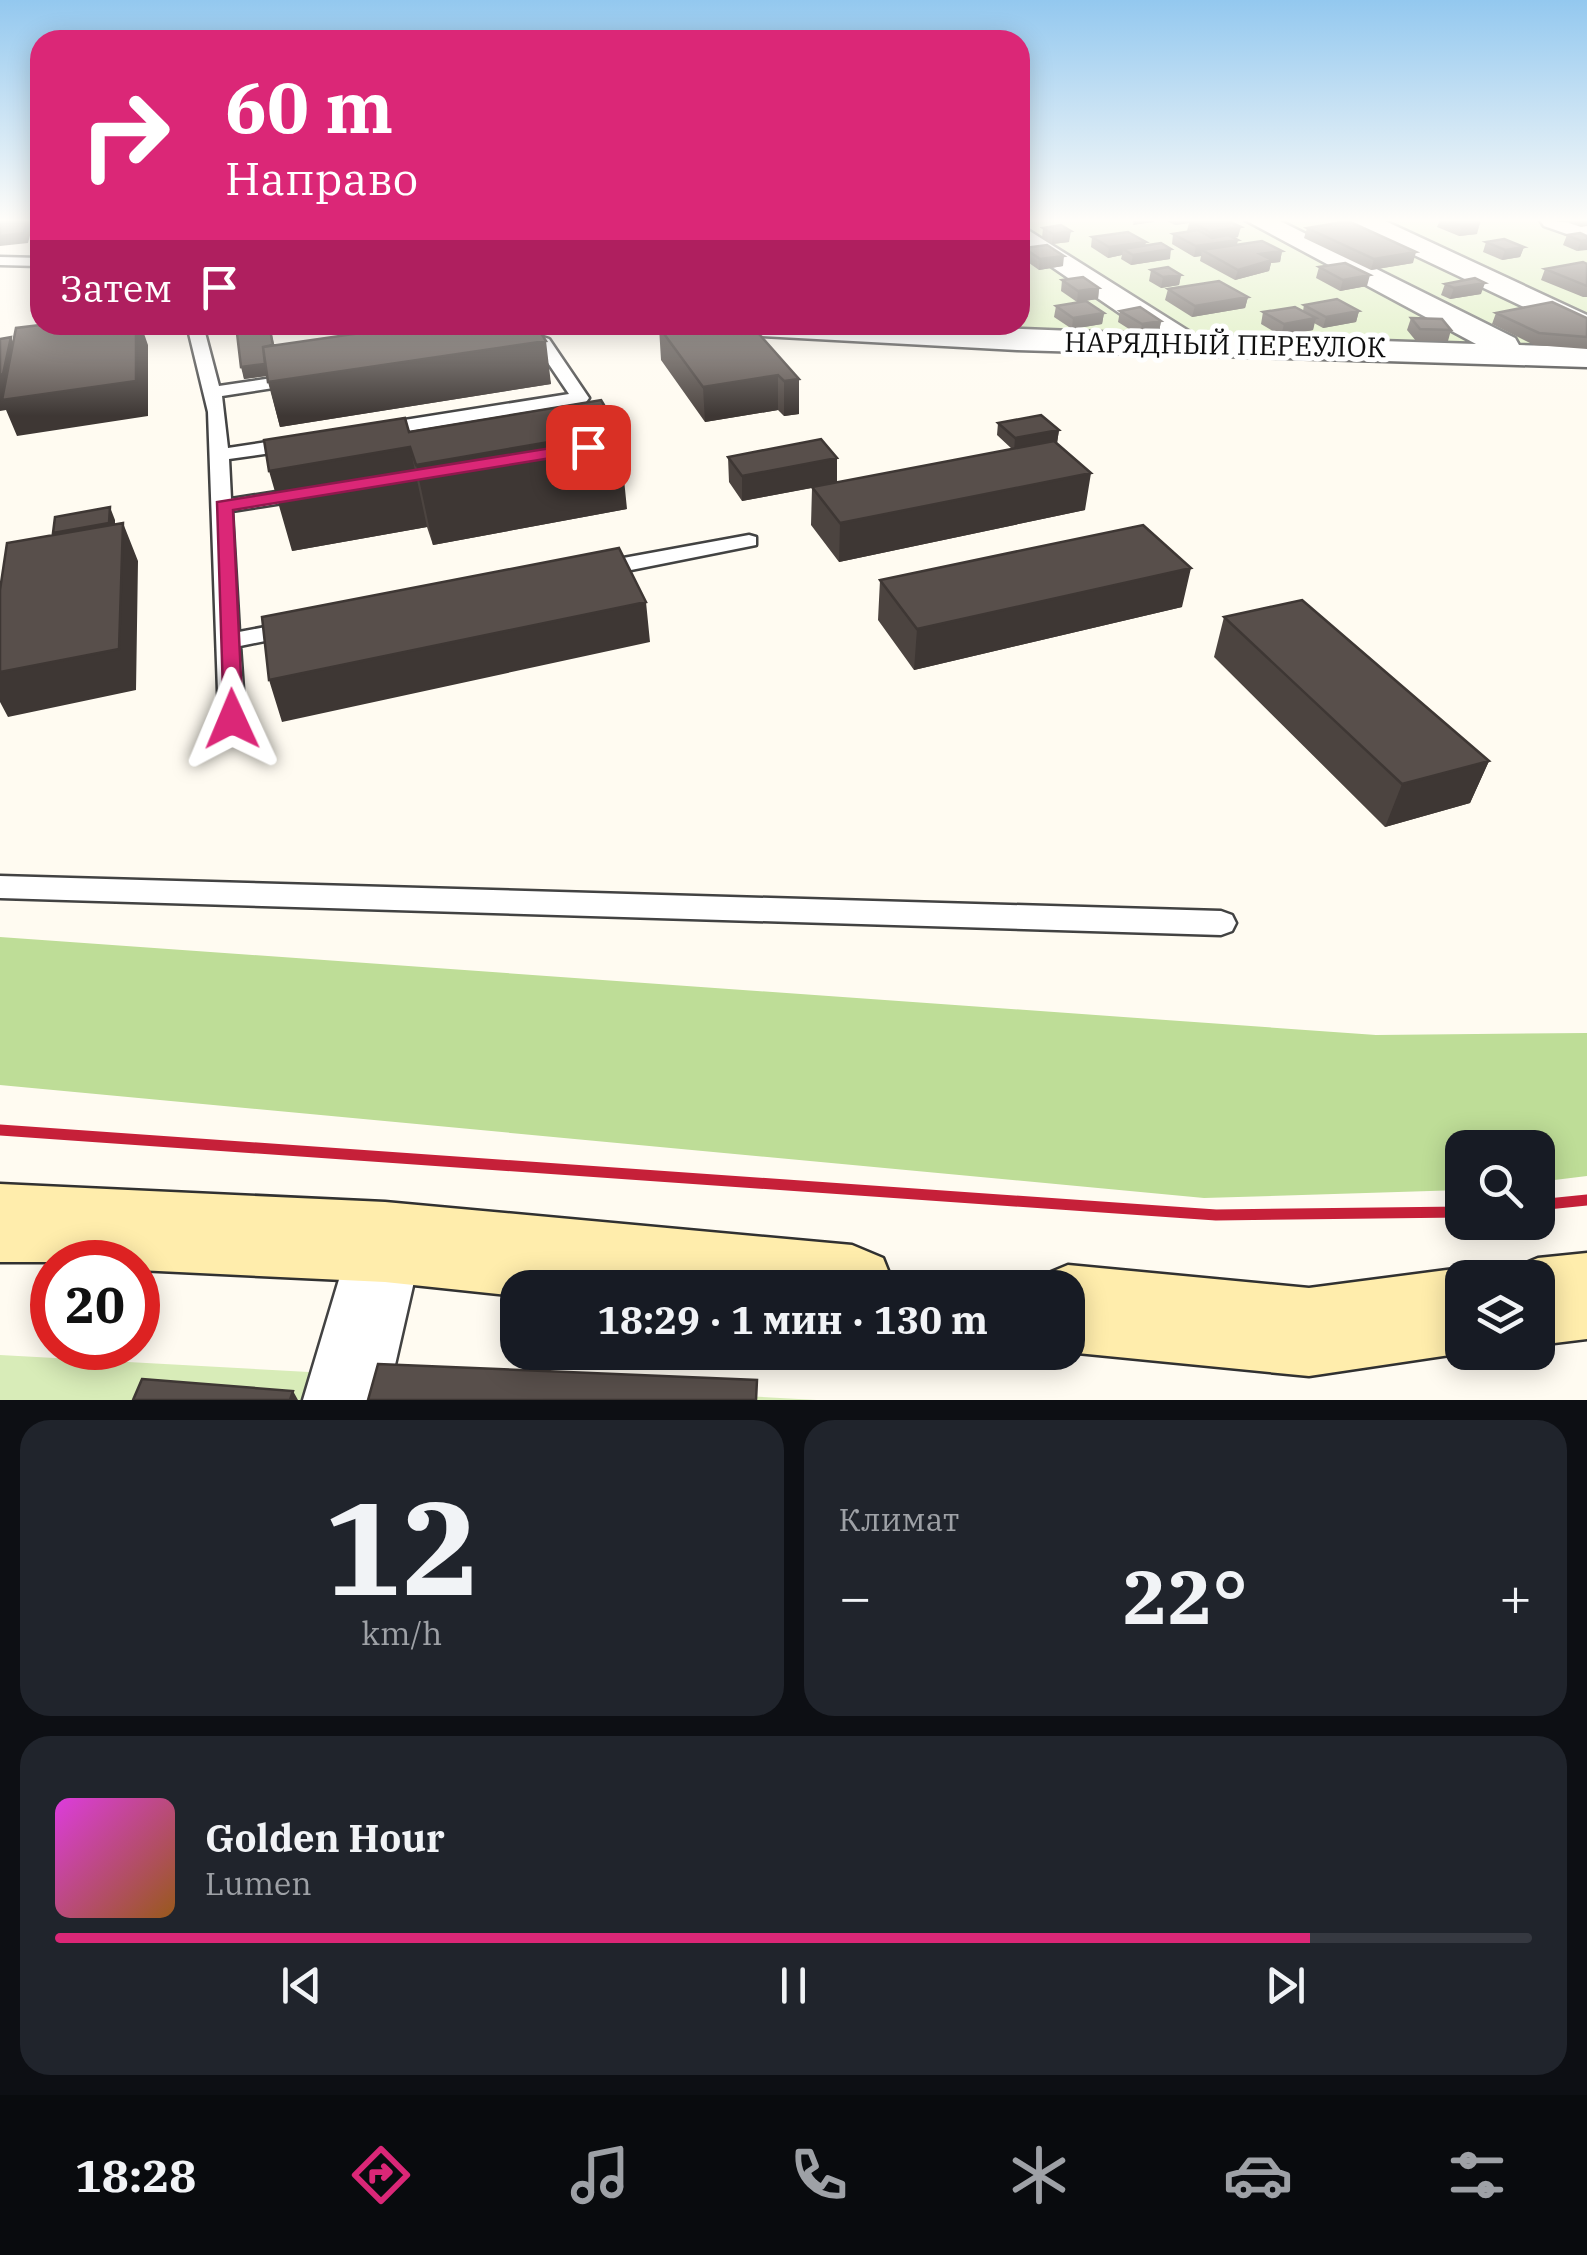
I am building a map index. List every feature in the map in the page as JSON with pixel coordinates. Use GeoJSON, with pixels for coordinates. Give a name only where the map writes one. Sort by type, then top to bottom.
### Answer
{"type":"FeatureCollection","features":[{"type":"Feature","properties":{"kind":"main road"},"geometry":{"type":"LineString","coordinates":[[0,1223],[386,1242],[670,1270]]}},
{"type":"Feature","properties":{"kind":"main road"},"geometry":{"type":"LineString","coordinates":[[1555,1300],[1587,1296]]}},
{"type":"Feature","properties":{"kind":"main road"},"geometry":{"type":"LineString","coordinates":[[1085,1310],[1310,1332],[1445,1314]]}},
{"type":"Feature","properties":{"kind":"street"},"geometry":{"type":"LineString","coordinates":[[1098,285],[1183,342]]}},
{"type":"Feature","properties":{"kind":"street"},"geometry":{"type":"LineString","coordinates":[[1386,285],[1517,352]]}},
{"type":"Feature","properties":{"kind":"street"},"geometry":{"type":"LineString","coordinates":[[1499,285],[1587,327]]}},
{"type":"Feature","properties":{"kind":"street","name":"НАРЯДНЫЙ ПЕРЕУЛОК"},"geometry":{"type":"LineString","coordinates":[[955,335],[1016,340],[1517,352],[1587,358]]}},
{"type":"Feature","properties":{"kind":"street"},"geometry":{"type":"LineString","coordinates":[[345,1400],[386,1242]]}},
{"type":"Feature","properties":{"kind":"lane"},"geometry":{"type":"LineString","coordinates":[[197,335],[212,392],[220,455],[232,719]]}},
{"type":"Feature","properties":{"kind":"lane"},"geometry":{"type":"LineString","coordinates":[[353,434],[580,398],[543,342],[504,348]]}},
{"type":"Feature","properties":{"kind":"lane"},"geometry":{"type":"LineString","coordinates":[[212,392],[328,374]]}},
{"type":"Feature","properties":{"kind":"lane"},"geometry":{"type":"LineString","coordinates":[[220,455],[315,440]]}},
{"type":"Feature","properties":{"kind":"lane"},"geometry":{"type":"LineString","coordinates":[[224,506],[338,488]]}},
{"type":"Feature","properties":{"kind":"lane"},"geometry":{"type":"LineString","coordinates":[[576,574],[748,541]]}},
{"type":"Feature","properties":{"kind":"lane"},"geometry":{"type":"LineString","coordinates":[[230,641],[326,622]]}},
{"type":"Feature","properties":{"kind":"lane"},"geometry":{"type":"LineString","coordinates":[[0,887],[1221,922]]}},
{"type":"Feature","properties":{"kind":"green space"},"geometry":{"type":"Polygon","coordinates":[[[1030,285],[1587,285],[1587,364],[890,335],[1030,335],[1030,285]]]}},
{"type":"Feature","properties":{"kind":"green space"},"geometry":{"type":"Polygon","coordinates":[[[0,937],[1376,1035],[1587,1033],[1587,1176],[1555,1180],[1555,1130],[1445,1130],[1445,1191],[1204,1198],[0,1085],[0,937]]]}},
{"type":"Feature","properties":{"kind":"green space"},"geometry":{"type":"Polygon","coordinates":[[[0,1355],[30,1357],[30,1370],[160,1370],[160,1364],[817,1400],[0,1400],[0,1355]]]}},
{"type":"Feature","properties":{"kind":"building"},"geometry":{"type":"Polygon","coordinates":[[[1070,285],[1099,288],[1078,291],[1070,285]]]}},
{"type":"Feature","properties":{"kind":"building"},"geometry":{"type":"Polygon","coordinates":[[[1227,285],[1248,297],[1195,306],[1168,289],[1227,285]]]}},
{"type":"Feature","properties":{"kind":"building"},"geometry":{"type":"Polygon","coordinates":[[[1337,299],[1359,311],[1326,317],[1304,305],[1337,299]]]}},
{"type":"Feature","properties":{"kind":"building"},"geometry":{"type":"Polygon","coordinates":[[[1086,301],[1104,313],[1073,318],[1056,306],[1086,301]]]}},
{"type":"Feature","properties":{"kind":"building"},"geometry":{"type":"Polygon","coordinates":[[[1552,302],[1587,318],[1587,337],[1539,333],[1496,313],[1552,302]]]}},
{"type":"Feature","properties":{"kind":"building"},"geometry":{"type":"Polygon","coordinates":[[[1140,307],[1161,321],[1142,324],[1120,311],[1140,307]]]}},
{"type":"Feature","properties":{"kind":"building"},"geometry":{"type":"Polygon","coordinates":[[[1295,307],[1316,318],[1284,324],[1263,312],[1295,307]]]}},
{"type":"Feature","properties":{"kind":"building"},"geometry":{"type":"Polygon","coordinates":[[[1411,318],[1442,319],[1451,330],[1420,329],[1411,318]]]}},
{"type":"Feature","properties":{"kind":"building"},"geometry":{"type":"Polygon","coordinates":[[[30,326],[30,335],[136,335],[136,381],[2,400],[16,328],[30,326]]]}},
{"type":"Feature","properties":{"kind":"building"},"geometry":{"type":"Polygon","coordinates":[[[237,335],[271,335],[273,345],[263,347],[265,364],[241,367],[237,335]]]}},
{"type":"Feature","properties":{"kind":"building"},"geometry":{"type":"Polygon","coordinates":[[[346,335],[542,335],[546,341],[268,382],[263,347],[346,335]]]}},
{"type":"Feature","properties":{"kind":"building"},"geometry":{"type":"Polygon","coordinates":[[[665,335],[760,335],[799,379],[784,381],[778,375],[703,387],[665,335]]]}},
{"type":"Feature","properties":{"kind":"building"},"geometry":{"type":"Polygon","coordinates":[[[11,337],[3,374],[0,375],[0,339],[11,337]]]}},
{"type":"Feature","properties":{"kind":"building"},"geometry":{"type":"Polygon","coordinates":[[[601,400],[619,430],[416,465],[410,447],[269,471],[264,440],[405,418],[409,432],[601,400]]]}},
{"type":"Feature","properties":{"kind":"building"},"geometry":{"type":"Polygon","coordinates":[[[1041,415],[1059,430],[1015,438],[998,423],[1041,415]]]}},
{"type":"Feature","properties":{"kind":"building"},"geometry":{"type":"Polygon","coordinates":[[[821,439],[837,458],[742,476],[728,457],[821,439]]]}},
{"type":"Feature","properties":{"kind":"building"},"geometry":{"type":"Polygon","coordinates":[[[1054,441],[1091,473],[840,523],[812,487],[1054,441]]]}},
{"type":"Feature","properties":{"kind":"building"},"geometry":{"type":"Polygon","coordinates":[[[110,507],[109,523],[53,533],[55,517],[110,507]]]}},
{"type":"Feature","properties":{"kind":"building"},"geometry":{"type":"Polygon","coordinates":[[[123,523],[119,649],[0,672],[0,590],[7,543],[123,523]]]}},
{"type":"Feature","properties":{"kind":"building"},"geometry":{"type":"Polygon","coordinates":[[[1143,525],[1191,568],[917,629],[880,580],[1143,525]]]}},
{"type":"Feature","properties":{"kind":"building"},"geometry":{"type":"Polygon","coordinates":[[[619,548],[646,602],[269,680],[262,617],[619,548]]]}},
{"type":"Feature","properties":{"kind":"building"},"geometry":{"type":"Polygon","coordinates":[[[1302,600],[1489,761],[1402,784],[1224,617],[1302,600]]]}},
{"type":"Feature","properties":{"kind":"building"},"geometry":{"type":"Polygon","coordinates":[[[378,1364],[757,1380],[756,1400],[368,1400],[378,1364]]]}},
{"type":"Feature","properties":{"kind":"building"},"geometry":{"type":"Polygon","coordinates":[[[142,1379],[293,1391],[290,1400],[133,1400],[142,1379]]]}},
{"type":"Feature","properties":{"kind":"railway"},"geometry":{"type":"LineString","coordinates":[[0,1130],[1216,1215],[1445,1212]]}},
{"type":"Feature","properties":{"kind":"railway"},"geometry":{"type":"LineString","coordinates":[[1555,1203],[1587,1200]]}},
{"type":"Feature","properties":{"kind":"route"},"geometry":{"type":"LineString","coordinates":[[232,719],[224,506],[588,447]]}}]}
